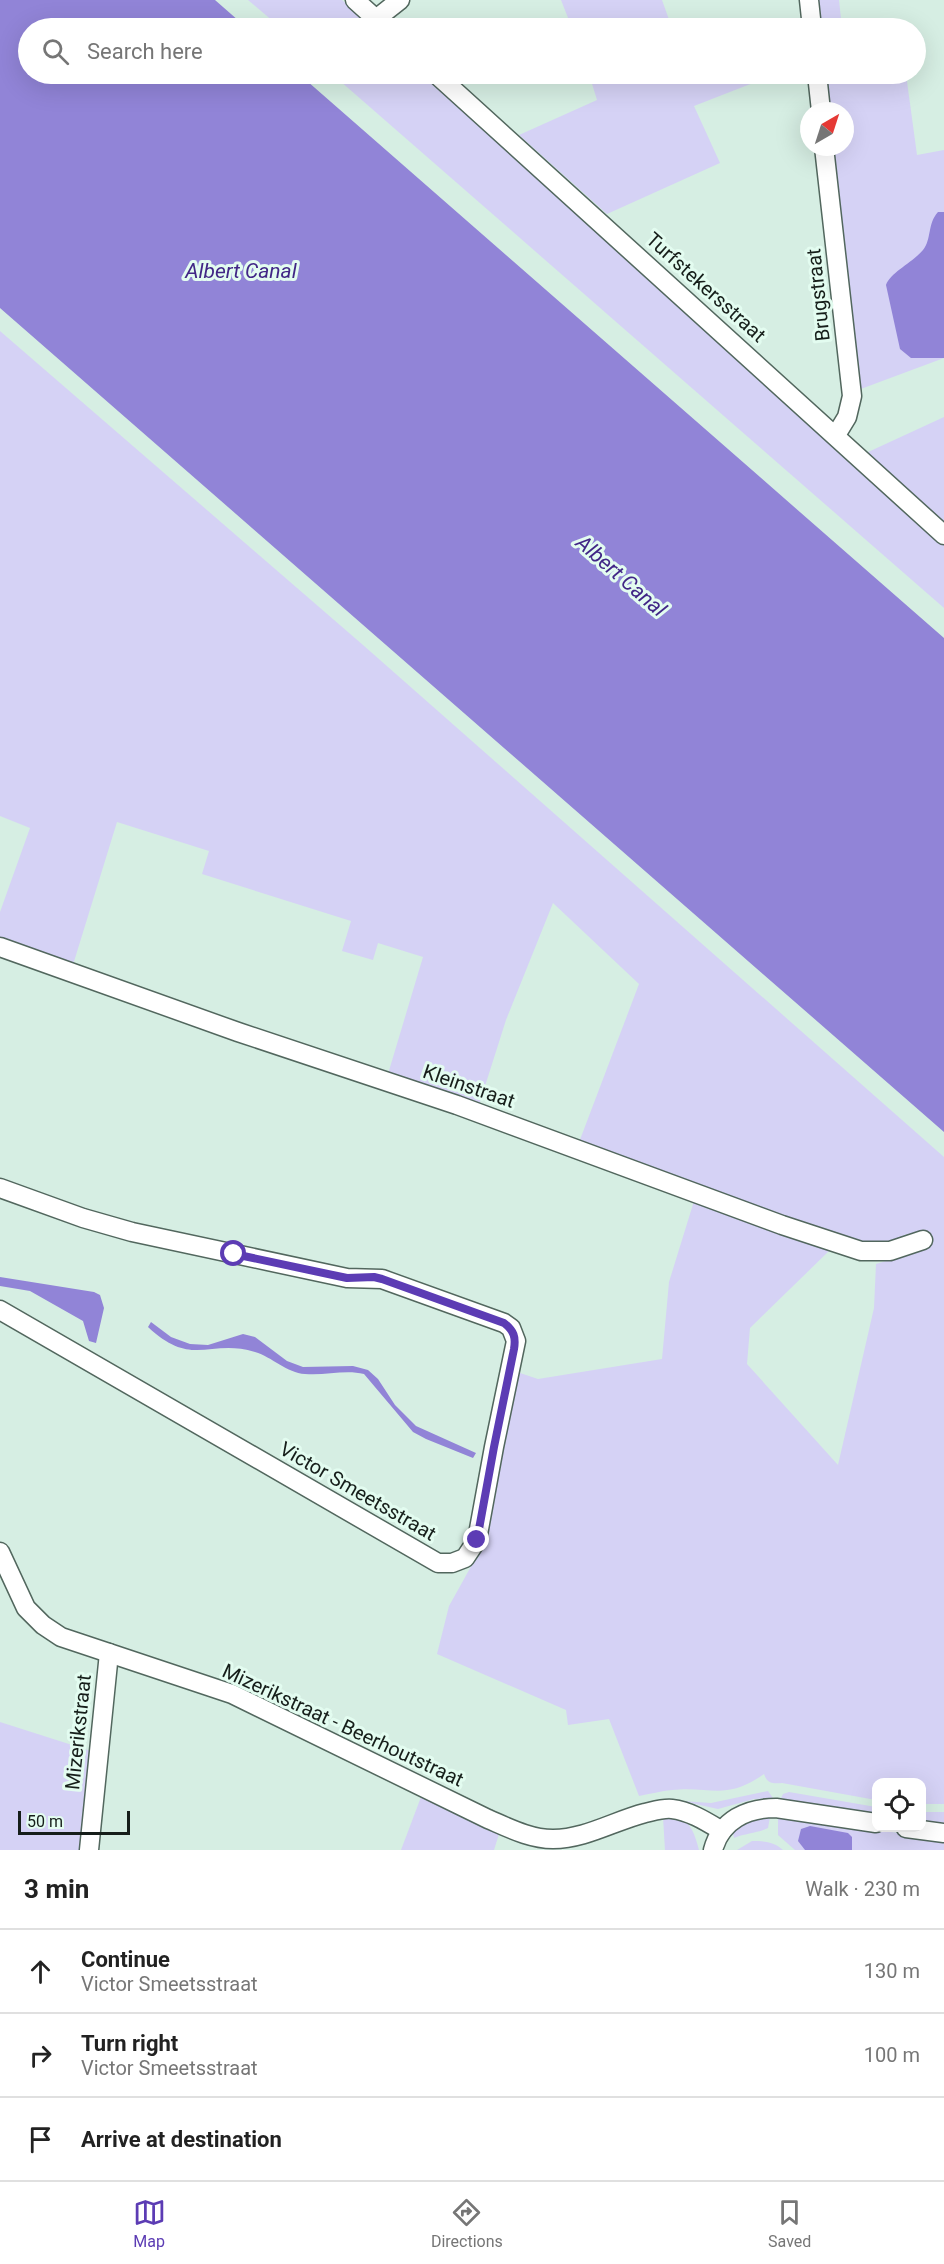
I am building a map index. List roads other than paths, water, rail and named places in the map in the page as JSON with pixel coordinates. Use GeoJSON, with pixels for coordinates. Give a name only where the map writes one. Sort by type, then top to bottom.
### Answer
{"type":"FeatureCollection","features":[{"type":"Feature","properties":{"kind":"street"},"geometry":{"type":"LineString","coordinates":[[354,0],[374,18]]}},
{"type":"Feature","properties":{"kind":"street"},"geometry":{"type":"LineString","coordinates":[[386,18],[400,0]]}},
{"type":"Feature","properties":{"kind":"street"},"geometry":{"type":"LineString","coordinates":[[809,0],[811,18]]}},
{"type":"Feature","properties":{"kind":"street","name":"Turfstekersstraat"},"geometry":{"type":"LineString","coordinates":[[447,84],[944,535]]}},
{"type":"Feature","properties":{"kind":"street"},"geometry":{"type":"LineString","coordinates":[[818,84],[819,102]]}},
{"type":"Feature","properties":{"kind":"street","name":"Brugstraat"},"geometry":{"type":"LineString","coordinates":[[825,156],[852,396],[847,417],[836,435]]}},
{"type":"Feature","properties":{"kind":"street","name":"Kleinstraat"},"geometry":{"type":"LineString","coordinates":[[0,947],[238,1032],[457,1105],[782,1226],[861,1251],[890,1251],[923,1240]]}},
{"type":"Feature","properties":{"kind":"street","name":"Victor Smeetsstraat"},"geometry":{"type":"LineString","coordinates":[[0,1188],[83,1218],[132,1232],[347,1278],[382,1279],[504,1323],[511,1328],[516,1341],[477,1540],[465,1558],[452,1563],[438,1563],[0,1310]]}},
{"type":"Feature","properties":{"kind":"street","name":"Mizerikstraat - Beerhoutstraat"},"geometry":{"type":"LineString","coordinates":[[0,1552],[26,1608],[43,1625],[61,1637],[232,1694],[488,1819],[530,1837],[570,1844]]}},
{"type":"Feature","properties":{"kind":"street","name":"Mizerikstraat"},"geometry":{"type":"LineString","coordinates":[[89,1850],[109,1653]]}},
{"type":"Feature","properties":{"kind":"street"},"geometry":{"type":"LineString","coordinates":[[570,1844],[616,1822],[669,1808],[685,1812],[722,1831]]}},
{"type":"Feature","properties":{"kind":"street"},"geometry":{"type":"LineString","coordinates":[[714,1850],[722,1831],[738,1816],[761,1808],[776,1808],[872,1822]]}},
{"type":"Feature","properties":{"kind":"street"},"geometry":{"type":"LineString","coordinates":[[926,1830],[944,1833]]}},
{"type":"Feature","properties":{"kind":"water","name":"Albert Canal"},"geometry":{"type":"Polygon","coordinates":[[[0,0],[215,0],[236,18],[18,18],[18,84],[310,84],[944,638],[944,1132],[0,308],[0,0]]]}},
{"type":"Feature","properties":{"kind":"water"},"geometry":{"type":"Polygon","coordinates":[[[938,212],[944,212],[944,358],[911,358],[900,349],[886,285],[892,276],[926,246],[932,221],[938,212]]]}},
{"type":"Feature","properties":{"kind":"water"},"geometry":{"type":"Polygon","coordinates":[[[0,1277],[94,1292],[100,1295],[104,1308],[96,1343],[89,1341],[83,1321],[30,1291],[0,1286],[0,1277]]]}},
{"type":"Feature","properties":{"kind":"water"},"geometry":{"type":"Polygon","coordinates":[[[151,1322],[171,1337],[190,1344],[208,1345],[243,1334],[255,1337],[287,1361],[303,1367],[353,1366],[368,1370],[378,1379],[395,1405],[416,1426],[476,1453],[473,1458],[413,1432],[364,1374],[298,1373],[255,1352],[225,1348],[190,1350],[177,1347],[148,1327],[151,1322]]]}},
{"type":"Feature","properties":{"kind":"water"},"geometry":{"type":"Polygon","coordinates":[[[810,1826],[848,1833],[852,1837],[852,1850],[805,1850],[798,1841],[801,1829],[810,1826]]]}}]}
